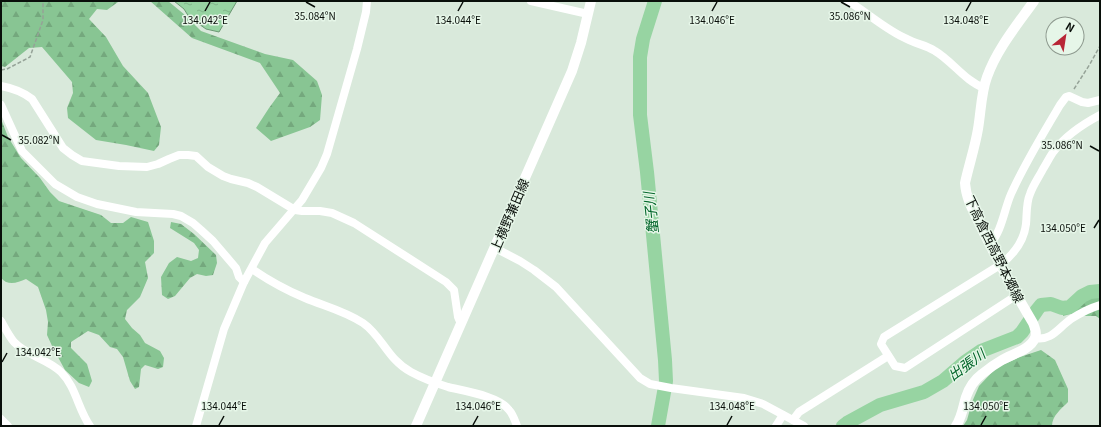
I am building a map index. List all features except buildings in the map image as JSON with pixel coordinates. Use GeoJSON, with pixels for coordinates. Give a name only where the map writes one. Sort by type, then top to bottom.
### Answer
{"type":"FeatureCollection","features":[{"type":"Feature","properties":{"kind":"main road","name":"上横野兼田線"},"geometry":{"type":"LineString","coordinates":[[416,426],[572,70],[581,43],[591,1]]}},
{"type":"Feature","properties":{"kind":"main road","name":"下高倉西高野本郷線"},"geometry":{"type":"LineString","coordinates":[[1034,1],[1003,45],[987,77],[978,130],[965,183],[969,201],[1000,265],[1033,323],[1036,331],[1035,338]]}},
{"type":"Feature","properties":{"kind":"main road"},"geometry":{"type":"LineString","coordinates":[[956,426],[962,415],[966,397],[974,382],[991,367],[1026,348],[1035,338]]}},
{"type":"Feature","properties":{"kind":"street"},"geometry":{"type":"LineString","coordinates":[[196,426],[224,329],[244,282],[265,243],[295,210],[302,200],[327,154],[357,49],[366,12],[367,1]]}},
{"type":"Feature","properties":{"kind":"street"},"geometry":{"type":"LineString","coordinates":[[531,1],[588,14]]}},
{"type":"Feature","properties":{"kind":"street"},"geometry":{"type":"LineString","coordinates":[[848,1],[892,31],[908,40],[924,45],[946,58],[972,81],[984,88]]}},
{"type":"Feature","properties":{"kind":"street"},"geometry":{"type":"LineString","coordinates":[[1,86],[14,89],[32,99],[63,148],[82,161],[119,166],[147,167],[158,164],[169,158],[188,155],[196,156],[208,167],[222,176],[257,187],[295,210],[320,211],[332,214],[354,224],[446,282],[454,290],[458,317],[461,324]]}},
{"type":"Feature","properties":{"kind":"street"},"geometry":{"type":"LineString","coordinates":[[990,244],[997,233],[1011,194],[1060,105],[1066,97],[1069,96],[1088,103],[1100,100]]}},
{"type":"Feature","properties":{"kind":"street"},"geometry":{"type":"LineString","coordinates":[[1,104],[22,151],[55,184],[76,197],[97,204],[136,212],[173,214],[181,216],[193,223],[213,241],[236,268],[239,277],[244,282]]}},
{"type":"Feature","properties":{"kind":"street"},"geometry":{"type":"LineString","coordinates":[[1017,295],[905,368],[895,366],[881,344],[884,337],[1008,259],[1016,250],[1026,226],[1027,207],[1030,194],[1055,150],[1082,124],[1100,114]]}},
{"type":"Feature","properties":{"kind":"street"},"geometry":{"type":"LineString","coordinates":[[495,248],[520,261],[556,287],[640,378],[650,384],[744,398],[763,404],[804,426]]}},
{"type":"Feature","properties":{"kind":"street"},"geometry":{"type":"LineString","coordinates":[[252,269],[286,289],[351,316],[364,324],[372,331],[391,357],[410,372],[435,382],[488,397],[502,404],[509,409],[517,426]]}},
{"type":"Feature","properties":{"kind":"street"},"geometry":{"type":"LineString","coordinates":[[1035,338],[1042,339],[1051,335],[1070,319],[1086,310],[1100,305]]}},
{"type":"Feature","properties":{"kind":"street"},"geometry":{"type":"LineString","coordinates":[[1,321],[14,342],[22,349],[51,364],[60,371],[73,389],[90,426]]}},
{"type":"Feature","properties":{"kind":"street"},"geometry":{"type":"LineString","coordinates":[[793,420],[799,412],[888,356]]}},
{"type":"Feature","properties":{"kind":"street"},"geometry":{"type":"LineString","coordinates":[[776,426],[783,415]]}},
{"type":"Feature","properties":{"kind":"street"},"geometry":{"type":"LineString","coordinates":[[1,419],[8,426]]}},
{"type":"Feature","properties":{"kind":"path"},"geometry":{"type":"LineString","coordinates":[[1,70],[30,57],[43,20],[43,1]]}},
{"type":"Feature","properties":{"kind":"path"},"geometry":{"type":"LineString","coordinates":[[1069,96],[1078,84],[1100,46]]}},
{"type":"Feature","properties":{"kind":"green space"},"geometry":{"type":"Polygon","coordinates":[[[1,1],[124,1],[118,2],[107,10],[97,9],[89,19],[106,37],[123,66],[148,93],[161,127],[159,145],[154,151],[96,140],[68,118],[67,108],[73,93],[72,82],[42,47],[29,48],[5,67],[1,66],[1,1]]]}},
{"type":"Feature","properties":{"kind":"green space"},"geometry":{"type":"Polygon","coordinates":[[[150,1],[168,1],[201,31],[265,54],[293,60],[317,81],[322,95],[320,120],[310,127],[271,141],[256,128],[280,93],[260,63],[192,38],[150,1]]]}},
{"type":"Feature","properties":{"kind":"green space"},"geometry":{"type":"Polygon","coordinates":[[[1,119],[8,137],[21,158],[59,201],[101,215],[111,223],[123,223],[131,217],[148,222],[154,241],[154,253],[145,262],[148,278],[140,297],[127,310],[125,319],[140,335],[145,343],[160,351],[164,358],[163,367],[158,369],[145,365],[141,369],[139,387],[135,389],[130,381],[123,357],[117,349],[110,347],[99,335],[88,331],[71,342],[71,348],[87,364],[92,381],[89,387],[79,383],[65,370],[47,335],[48,322],[46,310],[38,287],[26,279],[16,283],[10,283],[1,278],[1,119]]]}},
{"type":"Feature","properties":{"kind":"green space"},"geometry":{"type":"Polygon","coordinates":[[[171,222],[181,224],[194,234],[216,255],[217,263],[213,275],[206,276],[197,274],[190,278],[175,296],[168,299],[162,295],[161,277],[169,263],[177,257],[191,261],[198,258],[199,250],[194,243],[170,228],[171,222]]]}},
{"type":"Feature","properties":{"kind":"green space"},"geometry":{"type":"Polygon","coordinates":[[[1095,293],[1100,293],[1100,319],[1096,316],[1083,316],[1074,313],[1063,316],[1063,311],[1071,308],[1095,293]]]}},
{"type":"Feature","properties":{"kind":"green space"},"geometry":{"type":"Polygon","coordinates":[[[1041,350],[1055,360],[1068,389],[1068,402],[1055,416],[1052,426],[963,426],[967,420],[972,402],[979,386],[996,368],[1020,357],[1041,350]]]}},
{"type":"Feature","properties":{"kind":"water"},"geometry":{"type":"Polygon","coordinates":[[[174,1],[237,1],[219,32],[206,29],[189,17],[184,9],[174,1]]]}},
{"type":"Feature","properties":{"kind":"waterway","name":"蟹子川"},"geometry":{"type":"LineString","coordinates":[[655,1],[643,39],[640,57],[640,115],[665,360],[666,381],[658,426]]}},
{"type":"Feature","properties":{"kind":"waterway","name":"出張川"},"geometry":{"type":"LineString","coordinates":[[843,426],[880,405],[924,392],[943,381],[965,362],[981,351],[1017,337],[1041,305],[1051,304],[1062,308],[1070,307],[1082,296],[1090,292],[1100,291]]}}]}
